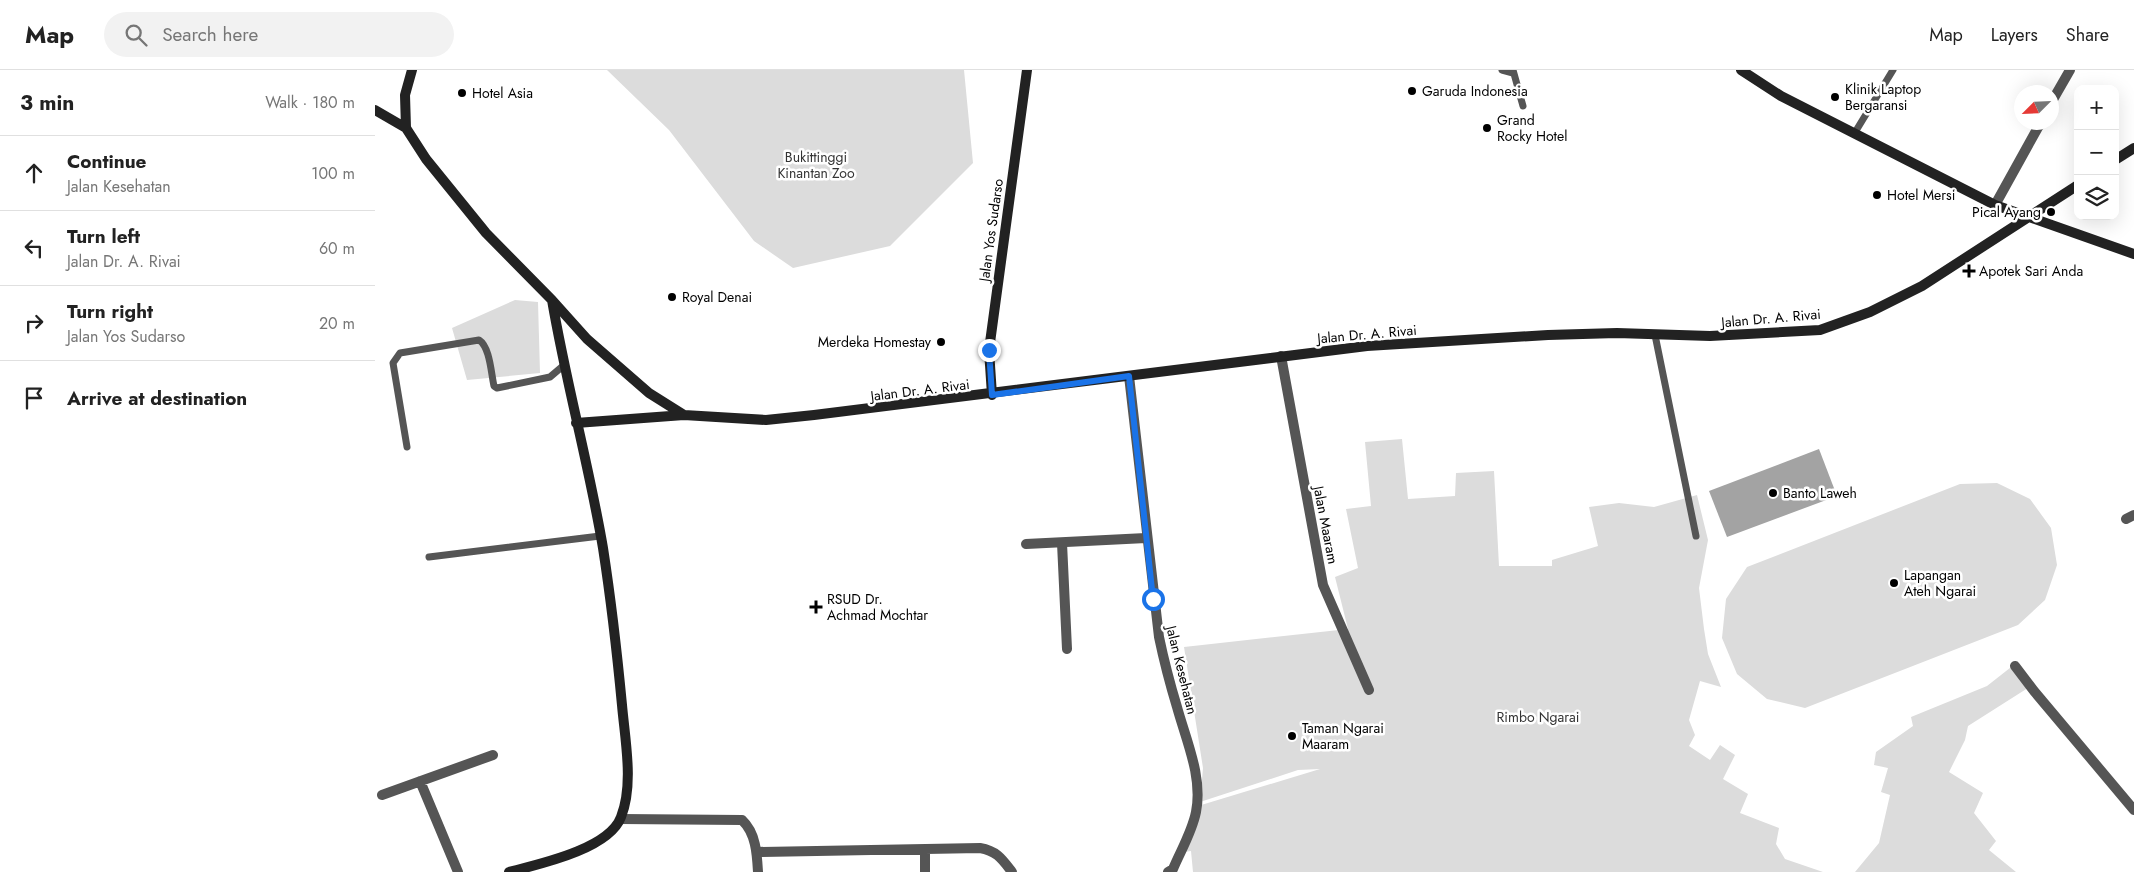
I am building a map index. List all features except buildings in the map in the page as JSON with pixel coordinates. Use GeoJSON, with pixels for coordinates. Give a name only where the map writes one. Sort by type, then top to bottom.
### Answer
{"type":"FeatureCollection","features":[{"type":"Feature","properties":{"kind":"main road"},"geometry":{"type":"LineString","coordinates":[[406,128],[405,95],[412,70]]}},
{"type":"Feature","properties":{"kind":"main road","name":"Jalan Yos Sudarso"},"geometry":{"type":"LineString","coordinates":[[992,395],[989,350],[1027,70]]}},
{"type":"Feature","properties":{"kind":"main road"},"geometry":{"type":"LineString","coordinates":[[1741,70],[1781,96],[1995,205],[2027,218],[2134,254]]}},
{"type":"Feature","properties":{"kind":"main road"},"geometry":{"type":"LineString","coordinates":[[375,110],[406,128],[426,159],[486,233],[552,300],[587,339],[620,370],[649,393],[685,415]]}},
{"type":"Feature","properties":{"kind":"main road"},"geometry":{"type":"LineString","coordinates":[[2119,157],[2134,148]]}},
{"type":"Feature","properties":{"kind":"main road","name":"Jalan Dr. A. Rivai"},"geometry":{"type":"LineString","coordinates":[[576,423],[685,415],[766,420],[992,395],[1367,346],[1617,333],[1758,335],[1820,330],[1870,312],[1922,286],[2074,187]]}},
{"type":"Feature","properties":{"kind":"main road"},"geometry":{"type":"LineString","coordinates":[[509,872],[584,850],[607,835],[621,819],[627,781],[626,748],[614,625],[600,536],[563,366],[552,300]]}},
{"type":"Feature","properties":{"kind":"street"},"geometry":{"type":"LineString","coordinates":[[2059,88],[2069,70]]}},
{"type":"Feature","properties":{"kind":"street"},"geometry":{"type":"LineString","coordinates":[[1995,205],[2037,130]]}},
{"type":"Feature","properties":{"kind":"street","name":"Jalan Maaram"},"geometry":{"type":"LineString","coordinates":[[1281,356],[1323,585],[1369,690]]}},
{"type":"Feature","properties":{"kind":"street","name":"Jalan Kesehatan"},"geometry":{"type":"LineString","coordinates":[[1129,376],[1146,538],[1159,637],[1167,676],[1194,766],[1197,787],[1196,811],[1189,835],[1173,869],[1168,872]]}},
{"type":"Feature","properties":{"kind":"street"},"geometry":{"type":"LineString","coordinates":[[1026,544],[1146,538]]}},
{"type":"Feature","properties":{"kind":"street"},"geometry":{"type":"LineString","coordinates":[[1061,543],[1067,649]]}},
{"type":"Feature","properties":{"kind":"street"},"geometry":{"type":"LineString","coordinates":[[2015,666],[2033,691],[2134,810]]}},
{"type":"Feature","properties":{"kind":"street"},"geometry":{"type":"LineString","coordinates":[[382,795],[493,755]]}},
{"type":"Feature","properties":{"kind":"street"},"geometry":{"type":"LineString","coordinates":[[420,781],[458,872]]}},
{"type":"Feature","properties":{"kind":"street"},"geometry":{"type":"LineString","coordinates":[[621,819],[742,820],[749,827],[757,852],[758,872]]}},
{"type":"Feature","properties":{"kind":"street"},"geometry":{"type":"LineString","coordinates":[[757,852],[980,848],[991,850],[1000,856],[1011,872]]}},
{"type":"Feature","properties":{"kind":"street"},"geometry":{"type":"LineString","coordinates":[[925,850],[925,872]]}},
{"type":"Feature","properties":{"kind":"lane"},"geometry":{"type":"LineString","coordinates":[[1502,70],[1513,71],[1523,106]]}},
{"type":"Feature","properties":{"kind":"lane"},"geometry":{"type":"LineString","coordinates":[[1854,134],[1893,70]]}},
{"type":"Feature","properties":{"kind":"lane"},"geometry":{"type":"LineString","coordinates":[[1655,335],[1697,536]]}},
{"type":"Feature","properties":{"kind":"lane"},"geometry":{"type":"LineString","coordinates":[[407,448],[393,363],[400,352],[479,340],[483,342],[486,350],[493,386],[497,388],[550,377],[563,366]]}},
{"type":"Feature","properties":{"kind":"lane"},"geometry":{"type":"LineString","coordinates":[[429,557],[600,536]]}},
{"type":"Feature","properties":{"kind":"green space","name":"Bukittinggi Kinantan Zoo"},"geometry":{"type":"Polygon","coordinates":[[[607,70],[964,70],[973,163],[890,246],[793,268],[754,241],[669,130],[607,70]]]}},
{"type":"Feature","properties":{"kind":"green space"},"geometry":{"type":"Polygon","coordinates":[[[515,300],[538,302],[540,373],[467,380],[452,328],[515,300]]]}},
{"type":"Feature","properties":{"kind":"green space","name":"Rimbo Ngarai"},"geometry":{"type":"Polygon","coordinates":[[[1402,439],[1408,499],[1455,496],[1456,473],[1494,471],[1499,566],[1552,566],[1552,560],[1598,546],[1589,507],[1619,503],[1654,507],[1697,495],[1708,540],[1699,588],[1704,629],[1708,654],[1721,687],[1700,681],[1689,720],[1695,735],[1689,746],[1710,760],[1720,745],[1735,755],[1723,779],[1748,794],[1740,813],[1779,828],[1776,844],[1785,859],[1823,872],[1193,872],[1191,851],[1177,853],[1183,835],[1198,806],[1320,769],[1298,770],[1200,802],[1203,768],[1184,647],[1348,629],[1335,577],[1358,568],[1346,509],[1371,506],[1365,442],[1402,439]]]}},
{"type":"Feature","properties":{"kind":"green space","name":"Lapangan Ateh Ngarai"},"geometry":{"type":"Polygon","coordinates":[[[1997,483],[2030,499],[2051,528],[2057,565],[2045,600],[2018,625],[1805,708],[1767,699],[1737,674],[1722,638],[1726,599],[1747,567],[1960,484],[1997,483]]]}},
{"type":"Feature","properties":{"kind":"green space"},"geometry":{"type":"Polygon","coordinates":[[[2015,664],[2031,686],[1968,726],[1965,740],[1949,772],[1983,793],[1974,813],[1996,841],[1989,850],[2016,872],[1855,872],[1879,843],[1890,795],[1881,792],[1888,768],[1874,765],[1876,752],[1913,726],[1911,717],[1987,686],[2015,664]]]}},
{"type":"Feature","properties":{"kind":"shaded area","name":"Banto Laweh"},"geometry":{"type":"Polygon","coordinates":[[[1819,449],[1837,496],[1727,537],[1709,491],[1819,449]]]}},
{"type":"Feature","properties":{"kind":"place","name":"Garuda Indonesia"},"geometry":{"type":"Point","coordinates":[1412,91]}},
{"type":"Feature","properties":{"kind":"place","name":"Hotel Asia"},"geometry":{"type":"Point","coordinates":[462,93]}},
{"type":"Feature","properties":{"kind":"place","name":"Klinik Laptop Bergaransi"},"geometry":{"type":"Point","coordinates":[1835,97]}},
{"type":"Feature","properties":{"kind":"place","name":"Grand Rocky Hotel"},"geometry":{"type":"Point","coordinates":[1487,128]}},
{"type":"Feature","properties":{"kind":"place","name":"Hotel Mersi"},"geometry":{"type":"Point","coordinates":[1877,195]}},
{"type":"Feature","properties":{"kind":"place","name":"Pical Ayang"},"geometry":{"type":"Point","coordinates":[2051,212]}},
{"type":"Feature","properties":{"kind":"place","name":"Apotek Sari Anda"},"geometry":{"type":"Point","coordinates":[1969,271]}},
{"type":"Feature","properties":{"kind":"place","name":"Royal Denai"},"geometry":{"type":"Point","coordinates":[672,297]}},
{"type":"Feature","properties":{"kind":"place","name":"Merdeka Homestay"},"geometry":{"type":"Point","coordinates":[941,342]}},
{"type":"Feature","properties":{"kind":"place","name":"Banto Laweh"},"geometry":{"type":"Point","coordinates":[1773,493]}},
{"type":"Feature","properties":{"kind":"place","name":"Lapangan Ateh Ngarai"},"geometry":{"type":"Point","coordinates":[1894,583]}},
{"type":"Feature","properties":{"kind":"place","name":"RSUD Dr. Achmad Mochtar"},"geometry":{"type":"Point","coordinates":[816,607]}},
{"type":"Feature","properties":{"kind":"place","name":"Taman Ngarai Maaram"},"geometry":{"type":"Point","coordinates":[1292,736]}},
{"type":"Feature","properties":{"kind":"route"},"geometry":{"type":"LineString","coordinates":[[989,350],[992,395],[1129,376],[1153,599]]}}]}
